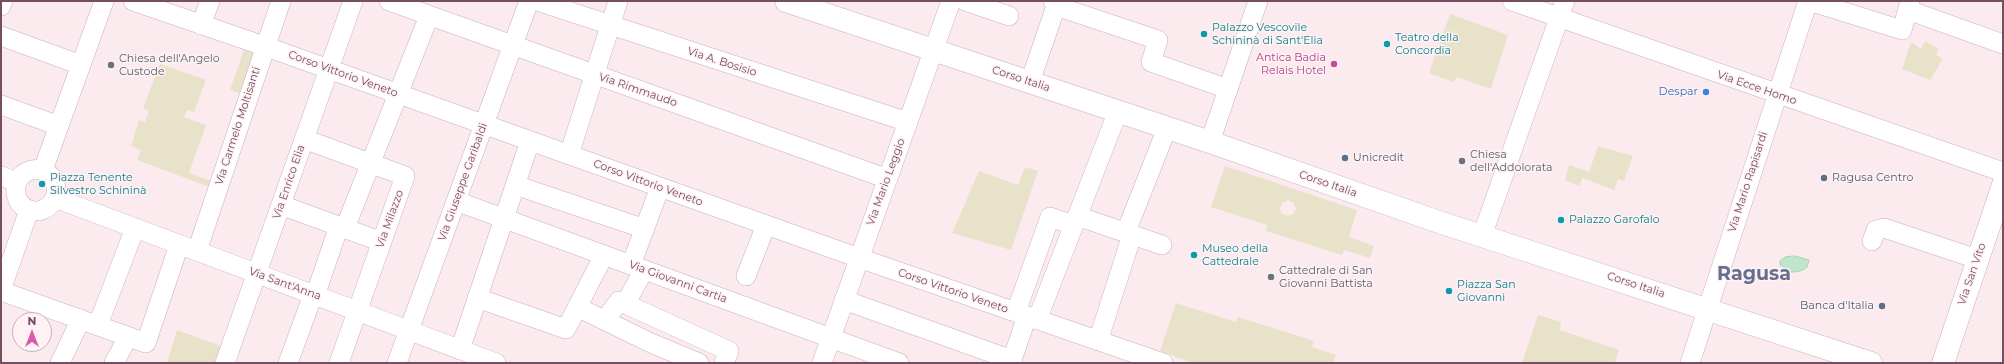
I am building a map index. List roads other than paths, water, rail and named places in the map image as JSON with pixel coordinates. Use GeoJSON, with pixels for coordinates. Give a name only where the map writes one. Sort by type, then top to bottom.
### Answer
{"type":"FeatureCollection","features":[{"type":"Feature","properties":{"kind":"street"},"geometry":{"type":"LineString","coordinates":[[1,6],[3,1]]}},
{"type":"Feature","properties":{"kind":"street"},"geometry":{"type":"LineString","coordinates":[[43,170],[104,1]]}},
{"type":"Feature","properties":{"kind":"street","name":"Corso Vittorio Veneto"},"geometry":{"type":"LineString","coordinates":[[133,1],[264,46],[859,258],[1163,363]]}},
{"type":"Feature","properties":{"kind":"street"},"geometry":{"type":"LineString","coordinates":[[201,25],[210,1]]}},
{"type":"Feature","properties":{"kind":"street","name":"Via Carmelo Moltisanti"},"geometry":{"type":"LineString","coordinates":[[128,336],[146,343],[188,248],[281,1]]}},
{"type":"Feature","properties":{"kind":"street","name":"Via Enrico Elia"},"geometry":{"type":"LineString","coordinates":[[225,363],[353,1]]}},
{"type":"Feature","properties":{"kind":"street","name":"Via Rimmaudo"},"geometry":{"type":"LineString","coordinates":[[388,1],[888,178]]}},
{"type":"Feature","properties":{"kind":"street","name":"Via Giuseppe Garibaldi"},"geometry":{"type":"LineString","coordinates":[[397,363],[529,1]]}},
{"type":"Feature","properties":{"kind":"street","name":"Via A. Bosisio"},"geometry":{"type":"LineString","coordinates":[[537,1],[908,122]]}},
{"type":"Feature","properties":{"kind":"street"},"geometry":{"type":"LineString","coordinates":[[569,155],[618,1]]}},
{"type":"Feature","properties":{"kind":"street","name":"Corso Italia"},"geometry":{"type":"LineString","coordinates":[[786,1],[1210,142],[1482,236],[1707,308],[1839,358],[1871,363]]}},
{"type":"Feature","properties":{"kind":"street","name":"Via Mario Leggio"},"geometry":{"type":"LineString","coordinates":[[822,363],[951,1]]}},
{"type":"Feature","properties":{"kind":"street"},"geometry":{"type":"LineString","coordinates":[[965,1],[1009,16]]}},
{"type":"Feature","properties":{"kind":"street"},"geometry":{"type":"LineString","coordinates":[[1210,142],[1258,1]]}},
{"type":"Feature","properties":{"kind":"street","name":"Via Ecce Homo"},"geometry":{"type":"LineString","coordinates":[[1512,1],[1562,9],[1777,95],[2003,172]]}},
{"type":"Feature","properties":{"kind":"street"},"geometry":{"type":"LineString","coordinates":[[1809,1],[1902,30],[1909,5],[2003,44]]}},
{"type":"Feature","properties":{"kind":"street","name":"Via Mario Rapisardi"},"geometry":{"type":"LineString","coordinates":[[1690,363],[1809,1]]}},
{"type":"Feature","properties":{"kind":"street"},"geometry":{"type":"LineString","coordinates":[[1030,82],[1054,3],[1158,40],[1151,62],[1228,89]]}},
{"type":"Feature","properties":{"kind":"street"},"geometry":{"type":"LineString","coordinates":[[1482,236],[1562,9]]}},
{"type":"Feature","properties":{"kind":"street"},"geometry":{"type":"LineString","coordinates":[[288,363],[342,227],[399,94],[428,16]]}},
{"type":"Feature","properties":{"kind":"street"},"geometry":{"type":"LineString","coordinates":[[1,36],[81,65]]}},
{"type":"Feature","properties":{"kind":"street"},"geometry":{"type":"LineString","coordinates":[[1,105],[59,126]]}},
{"type":"Feature","properties":{"kind":"street"},"geometry":{"type":"LineString","coordinates":[[1027,316],[1075,221],[1118,112]]}},
{"type":"Feature","properties":{"kind":"street"},"geometry":{"type":"LineString","coordinates":[[1098,341],[1129,234],[1167,128]]}},
{"type":"Feature","properties":{"kind":"street","name":"Via Milazzo"},"geometry":{"type":"LineString","coordinates":[[304,139],[405,176],[339,363]]}},
{"type":"Feature","properties":{"kind":"street"},"geometry":{"type":"LineString","coordinates":[[460,350],[530,141]]}},
{"type":"Feature","properties":{"kind":"street"},"geometry":{"type":"LineString","coordinates":[[30,170],[43,170],[51,175],[55,181],[57,190],[55,198],[48,207],[43,210],[30,210],[23,206],[16,198],[9,179],[30,170]]}},
{"type":"Feature","properties":{"kind":"street"},"geometry":{"type":"LineString","coordinates":[[515,185],[645,229]]}},
{"type":"Feature","properties":{"kind":"street","name":"Via San Vito"},"geometry":{"type":"LineString","coordinates":[[1943,363],[2003,185]]}},
{"type":"Feature","properties":{"kind":"street"},"geometry":{"type":"LineString","coordinates":[[625,304],[637,267],[645,229],[660,187]]}},
{"type":"Feature","properties":{"kind":"street","name":"Via Sant'Anna"},"geometry":{"type":"LineString","coordinates":[[55,198],[496,363]]}},
{"type":"Feature","properties":{"kind":"street","name":"Via Giovanni Cartia"},"geometry":{"type":"LineString","coordinates":[[456,201],[899,363]]}},
{"type":"Feature","properties":{"kind":"street"},"geometry":{"type":"LineString","coordinates":[[281,205],[382,242]]}},
{"type":"Feature","properties":{"kind":"street"},"geometry":{"type":"LineString","coordinates":[[30,210],[5,269],[1,291],[128,336],[114,363]]}},
{"type":"Feature","properties":{"kind":"street"},"geometry":{"type":"LineString","coordinates":[[844,300],[1012,360],[1027,316],[1050,217],[1075,221],[1129,234],[1162,245]]}},
{"type":"Feature","properties":{"kind":"street"},"geometry":{"type":"LineString","coordinates":[[746,276],[766,225]]}},
{"type":"Feature","properties":{"kind":"street"},"geometry":{"type":"LineString","coordinates":[[60,363],[90,322],[135,228]]}},
{"type":"Feature","properties":{"kind":"street"},"geometry":{"type":"LineString","coordinates":[[1872,241],[1876,230],[1884,228],[1977,259]]}},
{"type":"Feature","properties":{"kind":"street"},"geometry":{"type":"LineString","coordinates":[[478,298],[566,329],[604,255]]}},
{"type":"Feature","properties":{"kind":"street"},"geometry":{"type":"LineString","coordinates":[[605,320],[619,301],[729,351],[724,363]]}},
{"type":"Feature","properties":{"kind":"street"},"geometry":{"type":"LineString","coordinates":[[577,306],[651,343],[699,363]]}},
{"type":"Feature","properties":{"kind":"place","name":"Palazzo Vescovile Schininà di Sant'Elia"},"geometry":{"type":"Point","coordinates":[1204,34]}},
{"type":"Feature","properties":{"kind":"place","name":"Teatro della Concordia"},"geometry":{"type":"Point","coordinates":[1387,44]}},
{"type":"Feature","properties":{"kind":"place","name":"Antica Badia Relais Hotel"},"geometry":{"type":"Point","coordinates":[1334,64]}},
{"type":"Feature","properties":{"kind":"place","name":"Chiesa dell'Angelo Custode"},"geometry":{"type":"Point","coordinates":[111,65]}},
{"type":"Feature","properties":{"kind":"place","name":"Despar"},"geometry":{"type":"Point","coordinates":[1706,92]}},
{"type":"Feature","properties":{"kind":"place","name":"Unicredit"},"geometry":{"type":"Point","coordinates":[1345,158]}},
{"type":"Feature","properties":{"kind":"place","name":"Chiesa dell'Addolorata"},"geometry":{"type":"Point","coordinates":[1462,161]}},
{"type":"Feature","properties":{"kind":"place","name":"Ragusa Centro"},"geometry":{"type":"Point","coordinates":[1824,178]}},
{"type":"Feature","properties":{"kind":"place","name":"Piazza Tenente Silvestro Schininà"},"geometry":{"type":"Point","coordinates":[42,184]}},
{"type":"Feature","properties":{"kind":"place","name":"Palazzo Garofalo"},"geometry":{"type":"Point","coordinates":[1561,220]}},
{"type":"Feature","properties":{"kind":"place","name":"Museo della Cattedrale"},"geometry":{"type":"Point","coordinates":[1194,255]}},
{"type":"Feature","properties":{"kind":"place","name":"Cattedrale di San Giovanni Battista"},"geometry":{"type":"Point","coordinates":[1271,277]}},
{"type":"Feature","properties":{"kind":"place","name":"Piazza San Giovanni"},"geometry":{"type":"Point","coordinates":[1449,291]}},
{"type":"Feature","properties":{"kind":"place","name":"Banca d'Italia"},"geometry":{"type":"Point","coordinates":[1882,306]}},
{"type":"Feature","properties":{"kind":"district","name":"Ragusa"},"geometry":{"type":"Point","coordinates":[1754,274]}}]}
